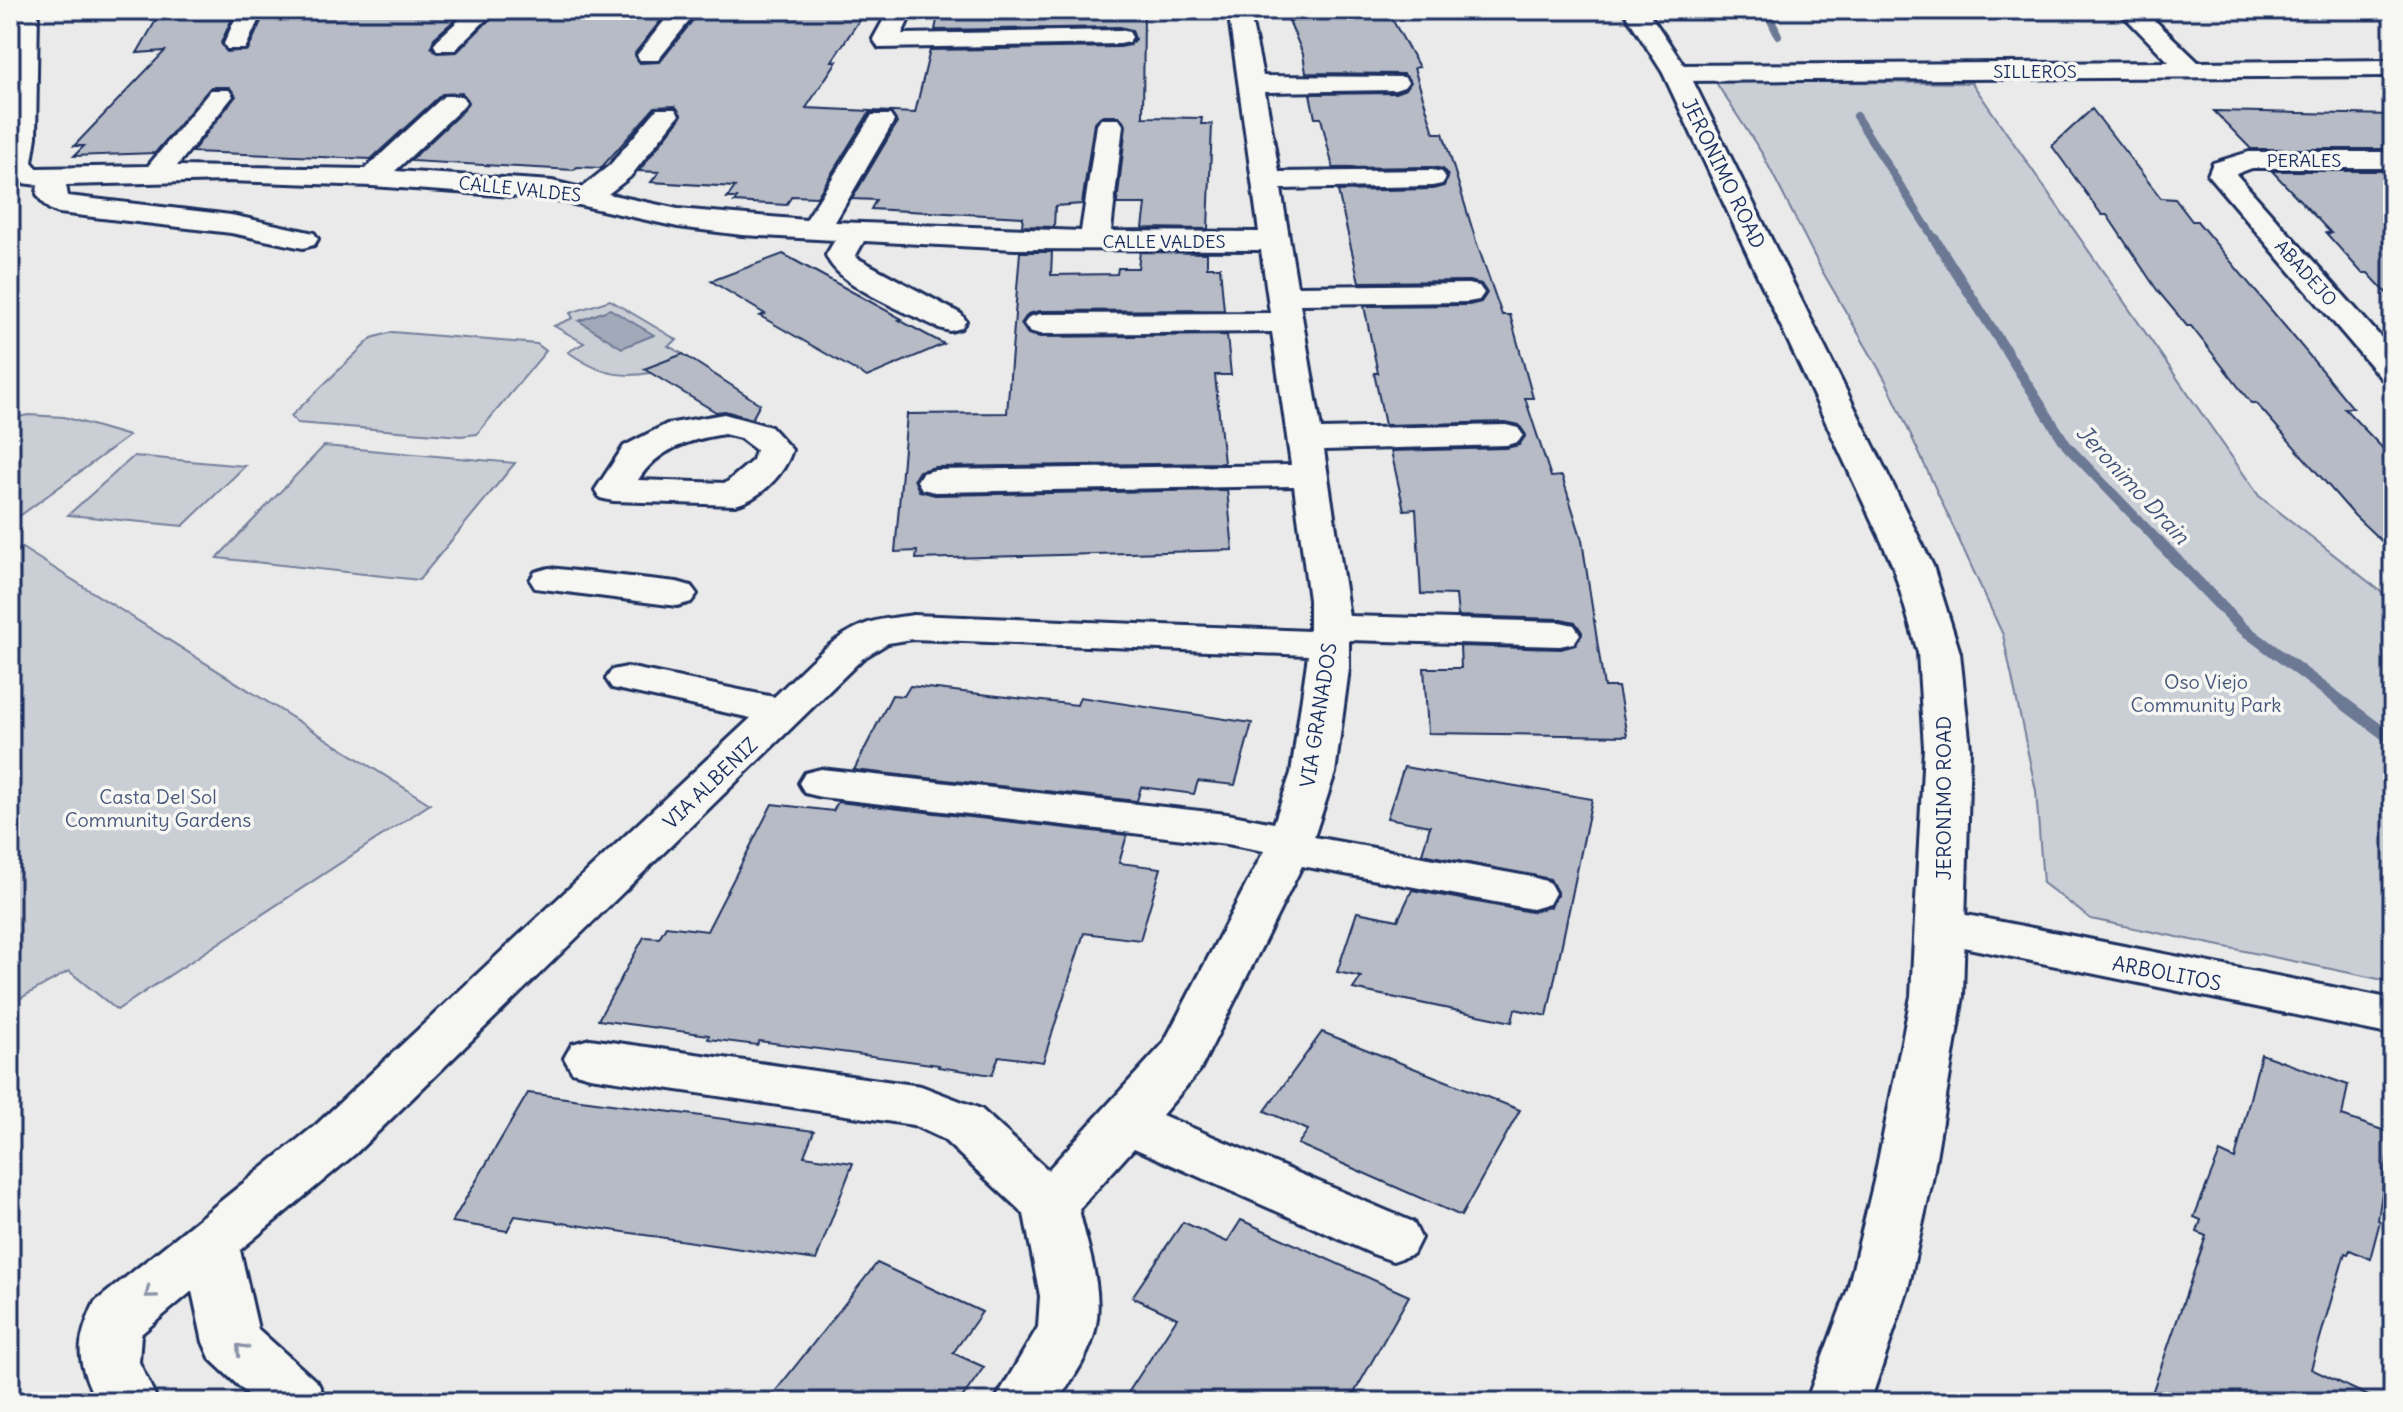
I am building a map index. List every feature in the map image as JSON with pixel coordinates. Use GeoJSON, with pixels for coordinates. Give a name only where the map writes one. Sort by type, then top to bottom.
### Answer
{"type":"FeatureCollection","features":[{"type":"Feature","properties":{"kind":"main road","name":"JERONIMO ROAD"},"geometry":{"type":"LineString","coordinates":[[1635,10],[1676,73],[1913,566],[1939,653],[1947,748],[1937,996],[1903,1181],[1878,1289],[1838,1402]]}},
{"type":"Feature","properties":{"kind":"street","name":"CALLE VALDES"},"geometry":{"type":"LineString","coordinates":[[26,10],[16,106],[20,171],[32,177],[156,174],[372,178],[515,186],[588,196],[678,218],[742,226],[1095,241],[1276,241]]}},
{"type":"Feature","properties":{"kind":"street"},"geometry":{"type":"LineString","coordinates":[[236,44],[251,10]]}},
{"type":"Feature","properties":{"kind":"street"},"geometry":{"type":"LineString","coordinates":[[446,45],[484,10]]}},
{"type":"Feature","properties":{"kind":"street"},"geometry":{"type":"LineString","coordinates":[[649,55],[686,10]]}},
{"type":"Feature","properties":{"kind":"street"},"geometry":{"type":"LineString","coordinates":[[901,10],[894,28],[885,39],[888,43],[925,39],[1120,37]]}},
{"type":"Feature","properties":{"kind":"street"},"geometry":{"type":"LineString","coordinates":[[1237,10],[1245,10]]}},
{"type":"Feature","properties":{"kind":"street","name":"VIA GRANADOS"},"geometry":{"type":"LineString","coordinates":[[1050,1204],[1182,1056],[1290,844],[1313,773],[1330,636],[1329,600],[1253,84],[1237,10]]}},
{"type":"Feature","properties":{"kind":"street"},"geometry":{"type":"LineString","coordinates":[[2130,10],[2191,69]]}},
{"type":"Feature","properties":{"kind":"street","name":"SILLEROS"},"geometry":{"type":"LineString","coordinates":[[1676,73],[2393,68]]}},
{"type":"Feature","properties":{"kind":"street"},"geometry":{"type":"LineString","coordinates":[[1253,84],[1395,82]]}},
{"type":"Feature","properties":{"kind":"street"},"geometry":{"type":"LineString","coordinates":[[156,174],[220,96]]}},
{"type":"Feature","properties":{"kind":"street"},"geometry":{"type":"LineString","coordinates":[[372,178],[453,102]]}},
{"type":"Feature","properties":{"kind":"street"},"geometry":{"type":"LineString","coordinates":[[588,196],[620,171],[666,115]]}},
{"type":"Feature","properties":{"kind":"street"},"geometry":{"type":"LineString","coordinates":[[815,230],[881,121]]}},
{"type":"Feature","properties":{"kind":"street"},"geometry":{"type":"LineString","coordinates":[[1095,241],[1110,125]]}},
{"type":"Feature","properties":{"kind":"street","name":"PERALES"},"geometry":{"type":"LineString","coordinates":[[2222,175],[2223,169],[2249,160],[2393,160]]}},
{"type":"Feature","properties":{"kind":"street","name":"ABADEJO"},"geometry":{"type":"LineString","coordinates":[[2222,175],[2393,371]]}},
{"type":"Feature","properties":{"kind":"street"},"geometry":{"type":"LineString","coordinates":[[53,178],[51,194],[59,204],[168,215],[303,239]]}},
{"type":"Feature","properties":{"kind":"street"},"geometry":{"type":"LineString","coordinates":[[1266,181],[1432,178]]}},
{"type":"Feature","properties":{"kind":"street"},"geometry":{"type":"LineString","coordinates":[[221,253],[264,231]]}},
{"type":"Feature","properties":{"kind":"street"},"geometry":{"type":"LineString","coordinates":[[855,232],[841,255],[844,263],[866,278],[950,321]]}},
{"type":"Feature","properties":{"kind":"street"},"geometry":{"type":"LineString","coordinates":[[1040,324],[1468,293]]}},
{"type":"Feature","properties":{"kind":"street"},"geometry":{"type":"LineString","coordinates":[[935,481],[1309,457],[1506,435]]}},
{"type":"Feature","properties":{"kind":"street"},"geometry":{"type":"LineString","coordinates":[[549,580],[677,594]]}},
{"type":"Feature","properties":{"kind":"street","name":"VIA ALBENIZ"},"geometry":{"type":"LineString","coordinates":[[128,1402],[111,1371],[107,1344],[116,1320],[347,1129],[848,650],[877,633],[913,627],[1330,636],[1560,634]]}},
{"type":"Feature","properties":{"kind":"street"},"geometry":{"type":"LineString","coordinates":[[627,679],[783,712]]}},
{"type":"Feature","properties":{"kind":"street"},"geometry":{"type":"LineString","coordinates":[[821,783],[1227,829],[1532,893]]}},
{"type":"Feature","properties":{"kind":"street","name":"ARBOLITOS"},"geometry":{"type":"LineString","coordinates":[[1941,927],[2393,1017]]}},
{"type":"Feature","properties":{"kind":"street"},"geometry":{"type":"LineString","coordinates":[[590,1058],[921,1106],[962,1124],[1050,1204],[1069,1296],[1067,1327],[1053,1358],[1024,1402]]}},
{"type":"Feature","properties":{"kind":"street"},"geometry":{"type":"LineString","coordinates":[[1126,1122],[1393,1238]]}},
{"type":"Feature","properties":{"kind":"street"},"geometry":{"type":"LineString","coordinates":[[211,1244],[232,1342],[297,1402]]}},
{"type":"Feature","properties":{"kind":"green space","name":"Oso Viejo Community Park"},"geometry":{"type":"Polygon","coordinates":[[[1715,81],[1972,83],[2259,496],[2393,601],[2393,982],[2091,919],[2043,883],[2036,791],[2003,635],[1886,381],[1821,269],[1763,155],[1715,81]]]}},
{"type":"Feature","properties":{"kind":"green space"},"geometry":{"type":"Polygon","coordinates":[[[610,300],[677,340],[668,346],[683,354],[645,369],[650,373],[626,375],[597,369],[568,352],[584,343],[554,326],[573,318],[570,313],[610,300]]]}},
{"type":"Feature","properties":{"kind":"green space"},"geometry":{"type":"Polygon","coordinates":[[[392,332],[537,344],[546,351],[477,434],[461,436],[297,423],[291,416],[372,338],[392,332]]]}},
{"type":"Feature","properties":{"kind":"green space"},"geometry":{"type":"Polygon","coordinates":[[[28,415],[64,417],[129,436],[10,523],[10,419],[28,415]]]}},
{"type":"Feature","properties":{"kind":"green space"},"geometry":{"type":"Polygon","coordinates":[[[324,446],[515,463],[419,580],[217,558],[324,446]]]}},
{"type":"Feature","properties":{"kind":"green space"},"geometry":{"type":"Polygon","coordinates":[[[134,456],[245,466],[183,526],[68,515],[134,456]]]}},
{"type":"Feature","properties":{"kind":"green space","name":"Casta Del Sol Community Gardens"},"geometry":{"type":"Polygon","coordinates":[[[22,548],[430,804],[117,1010],[69,971],[10,1004],[10,554],[22,548]]]}},
{"type":"Feature","properties":{"kind":"water"},"geometry":{"type":"Polygon","coordinates":[[[610,309],[654,335],[622,348],[579,321],[610,309]]]}},
{"type":"Feature","properties":{"kind":"building"},"geometry":{"type":"Polygon","coordinates":[[[162,10],[236,10],[221,43],[227,52],[248,50],[266,10],[466,10],[434,38],[431,47],[437,53],[457,52],[499,10],[669,10],[635,53],[640,63],[660,62],[701,10],[866,10],[806,108],[915,113],[930,50],[1120,47],[1130,45],[1135,39],[1132,30],[1120,27],[935,30],[939,10],[1144,10],[1143,117],[1202,118],[1201,124],[1212,124],[1208,229],[1143,228],[1146,204],[1117,204],[1126,125],[1119,116],[1101,116],[1094,123],[1082,204],[1055,206],[1054,227],[1022,226],[1023,217],[871,209],[876,200],[852,199],[897,123],[890,112],[869,113],[817,197],[792,196],[786,205],[734,202],[737,198],[727,198],[735,187],[651,182],[659,172],[639,171],[681,117],[675,106],[655,107],[601,168],[577,167],[574,170],[410,161],[464,110],[468,100],[462,93],[442,94],[371,159],[192,152],[236,96],[229,87],[211,87],[155,153],[74,156],[84,146],[74,146],[165,51],[137,53],[162,10]]]}},
{"type":"Feature","properties":{"kind":"building"},"geometry":{"type":"Polygon","coordinates":[[[1388,12],[1419,67],[1414,68],[1434,133],[1443,133],[1502,315],[1510,315],[1533,398],[1525,398],[1551,477],[1562,476],[1582,540],[1604,687],[1618,687],[1627,736],[1428,733],[1424,668],[1461,668],[1460,646],[1561,649],[1576,645],[1582,632],[1575,622],[1561,619],[1458,616],[1456,595],[1421,594],[1416,509],[1404,510],[1391,451],[1506,448],[1519,445],[1526,435],[1519,425],[1506,422],[1385,425],[1364,306],[1469,305],[1481,302],[1487,293],[1481,284],[1469,281],[1359,282],[1338,191],[1433,189],[1444,186],[1448,176],[1443,169],[1432,167],[1333,168],[1321,118],[1315,118],[1310,94],[1395,93],[1406,89],[1411,82],[1404,74],[1306,73],[1303,54],[1289,21],[1311,20],[1308,15],[1388,12]]]}},
{"type":"Feature","properties":{"kind":"building"},"geometry":{"type":"Polygon","coordinates":[[[2092,109],[2161,198],[2175,199],[2192,221],[2197,221],[2353,408],[2344,408],[2393,459],[2393,552],[2355,516],[2256,403],[2251,403],[2191,326],[2187,326],[2157,290],[2107,215],[2102,215],[2052,146],[2092,109]]]}},
{"type":"Feature","properties":{"kind":"building"},"geometry":{"type":"Polygon","coordinates":[[[2214,111],[2393,115],[2393,149],[2251,149],[2214,111]]]}},
{"type":"Feature","properties":{"kind":"building"},"geometry":{"type":"Polygon","coordinates":[[[2272,171],[2393,171],[2393,300],[2368,273],[2362,273],[2326,233],[2331,233],[2272,171]]]}},
{"type":"Feature","properties":{"kind":"building"},"geometry":{"type":"Polygon","coordinates":[[[1020,252],[1052,252],[1051,275],[1117,274],[1118,268],[1138,268],[1140,252],[1207,253],[1207,267],[1220,267],[1224,310],[1040,311],[1028,314],[1021,324],[1028,334],[1040,337],[1227,335],[1231,375],[1215,375],[1224,463],[935,467],[919,471],[914,479],[919,491],[935,495],[1227,490],[1233,550],[916,559],[917,551],[895,552],[907,414],[1007,413],[1020,252]]]}},
{"type":"Feature","properties":{"kind":"building"},"geometry":{"type":"Polygon","coordinates":[[[783,254],[944,344],[867,377],[760,316],[765,314],[711,281],[783,254]]]}},
{"type":"Feature","properties":{"kind":"building"},"geometry":{"type":"Polygon","coordinates":[[[683,354],[760,404],[752,419],[725,411],[716,412],[644,369],[683,354]]]}},
{"type":"Feature","properties":{"kind":"building"},"geometry":{"type":"Polygon","coordinates":[[[910,686],[1077,705],[1080,697],[1252,723],[1235,785],[1198,781],[1194,794],[1141,787],[1137,801],[854,770],[892,695],[904,696],[910,686]]]}},
{"type":"Feature","properties":{"kind":"building"},"geometry":{"type":"Polygon","coordinates":[[[1404,767],[1592,799],[1547,1016],[1515,1009],[1512,1022],[1353,989],[1361,977],[1337,972],[1357,912],[1398,920],[1412,890],[1531,912],[1550,907],[1558,894],[1550,879],[1422,854],[1430,826],[1387,818],[1404,767]]]}},
{"type":"Feature","properties":{"kind":"building"},"geometry":{"type":"Polygon","coordinates":[[[838,802],[1127,835],[1119,863],[1161,868],[1140,940],[1084,933],[1043,1062],[999,1056],[992,1075],[759,1041],[757,1045],[708,1039],[709,1035],[598,1020],[644,937],[659,938],[666,926],[707,931],[772,804],[833,811],[838,802]]]}},
{"type":"Feature","properties":{"kind":"building"},"geometry":{"type":"Polygon","coordinates":[[[1322,1032],[1520,1110],[1461,1216],[1298,1144],[1308,1130],[1265,1111],[1322,1032]]]}},
{"type":"Feature","properties":{"kind":"building"},"geometry":{"type":"Polygon","coordinates":[[[2261,1054],[2348,1085],[2342,1116],[2391,1133],[2380,1221],[2370,1259],[2350,1250],[2348,1254],[2345,1253],[2311,1369],[2381,1402],[2149,1402],[2206,1236],[2197,1232],[2201,1220],[2194,1217],[2220,1152],[2235,1159],[2261,1054]]]}},
{"type":"Feature","properties":{"kind":"building"},"geometry":{"type":"Polygon","coordinates":[[[528,1093],[814,1131],[804,1156],[853,1163],[816,1260],[515,1216],[507,1231],[452,1222],[528,1093]]]}},
{"type":"Feature","properties":{"kind":"building"},"geometry":{"type":"Polygon","coordinates":[[[1241,1220],[1409,1296],[1349,1402],[1122,1402],[1177,1318],[1132,1297],[1183,1222],[1227,1242],[1241,1220]]]}},
{"type":"Feature","properties":{"kind":"building"},"geometry":{"type":"Polygon","coordinates":[[[877,1263],[982,1312],[953,1353],[984,1367],[959,1402],[767,1402],[877,1263]]]}},
{"type":"Feature","properties":{"kind":"waterway","name":"Jeronimo Drain"},"geometry":{"type":"LineString","coordinates":[[1766,10],[1778,35]]}},
{"type":"Feature","properties":{"kind":"waterway","name":"Jeronimo Drain"},"geometry":{"type":"LineString","coordinates":[[1856,116],[1935,240]]}},
{"type":"Feature","properties":{"kind":"waterway","name":"Jeronimo Drain"},"geometry":{"type":"LineString","coordinates":[[1934,238],[2067,446],[2160,543]]}},
{"type":"Feature","properties":{"kind":"waterway","name":"Jeronimo Drain"},"geometry":{"type":"LineString","coordinates":[[2158,541],[2241,627],[2393,740]]}}]}
